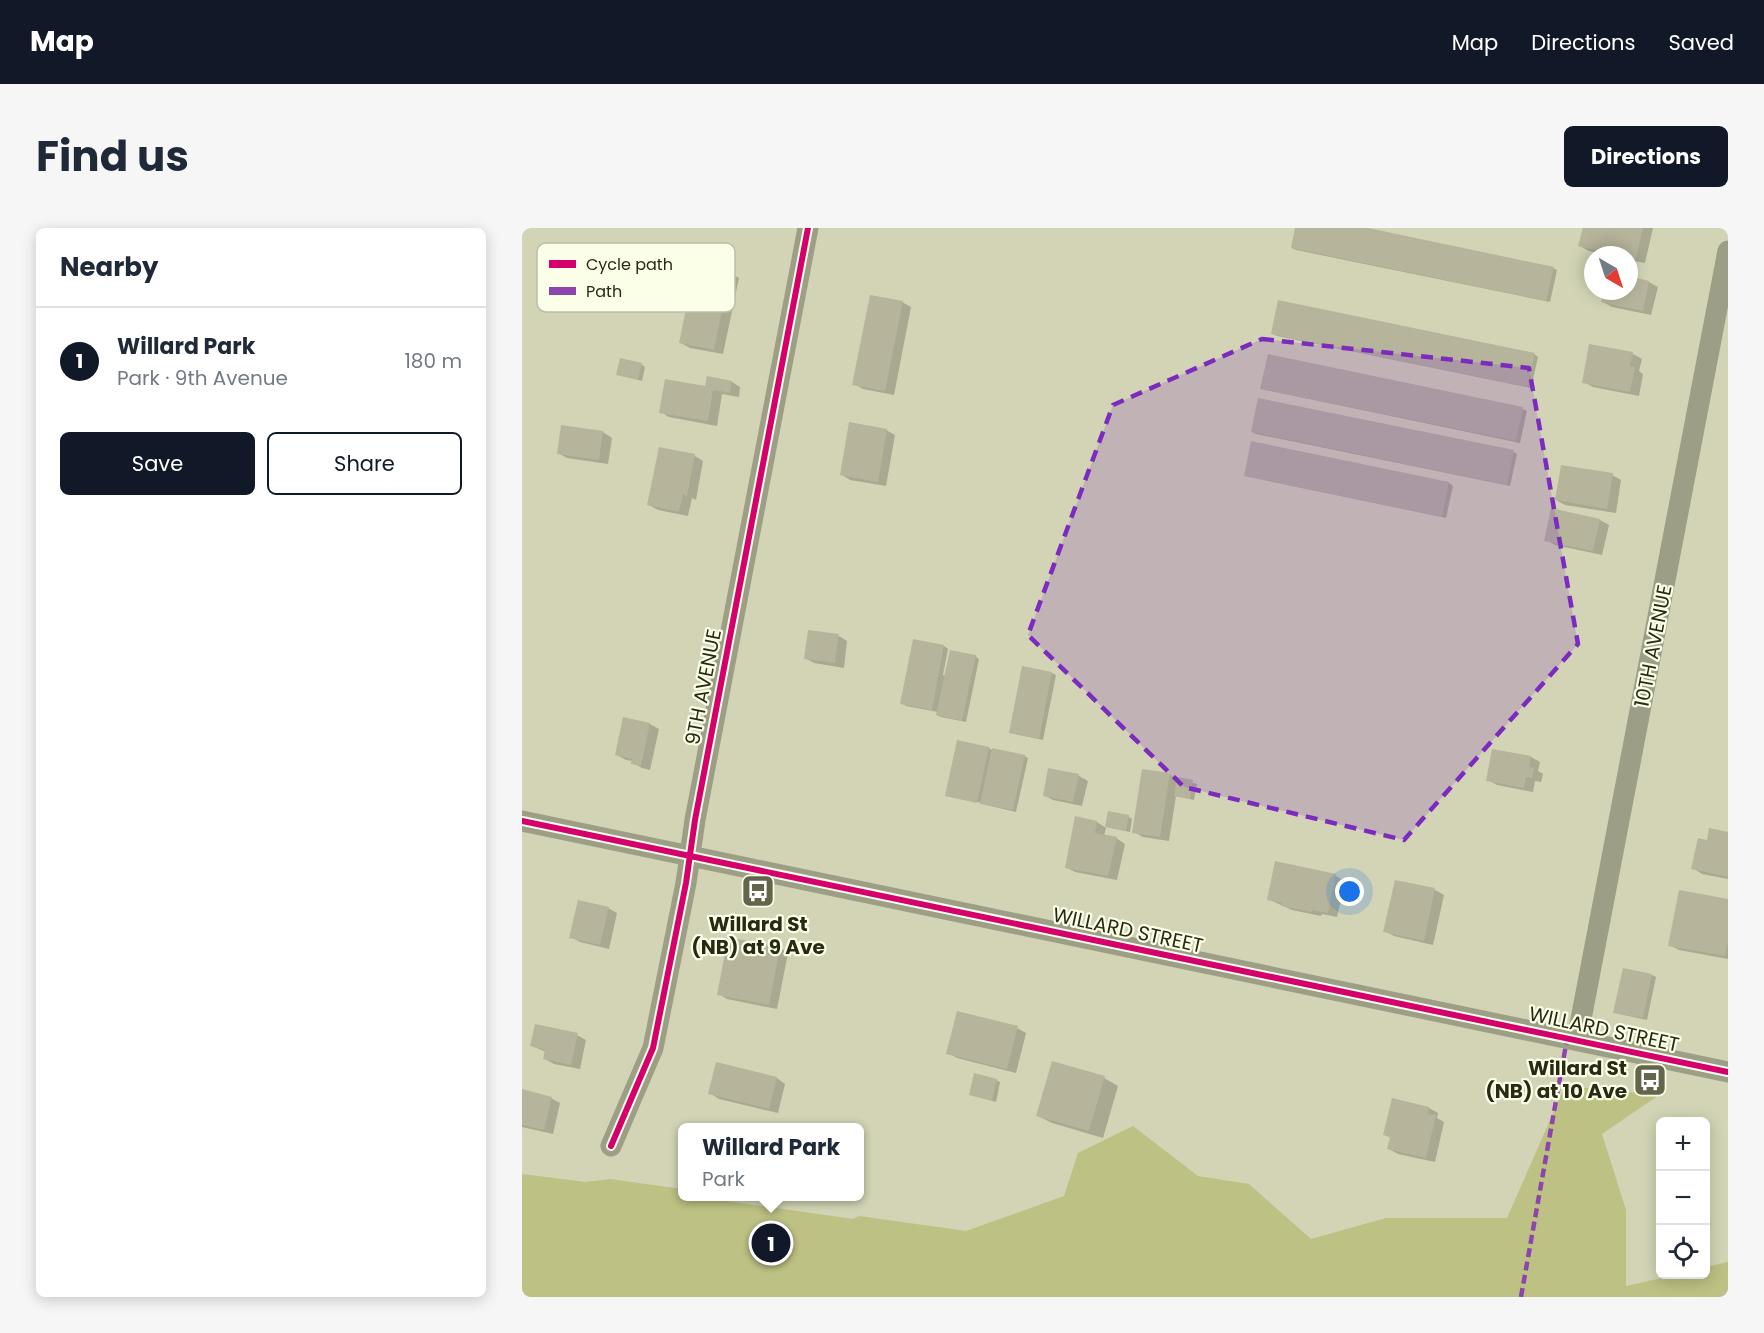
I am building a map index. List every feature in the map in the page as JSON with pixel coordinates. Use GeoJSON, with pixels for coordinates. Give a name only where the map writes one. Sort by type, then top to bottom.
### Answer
{"type":"FeatureCollection","features":[{"type":"Feature","properties":{"kind":"street","name":"9TH AVENUE"},"geometry":{"type":"LineString","coordinates":[[610,1146],[653,1048],[808,228]]}},
{"type":"Feature","properties":{"kind":"street","name":"10TH AVENUE"},"geometry":{"type":"LineString","coordinates":[[1577,1040],[1728,251]]}},
{"type":"Feature","properties":{"kind":"street","name":"WILLARD STREET"},"geometry":{"type":"LineString","coordinates":[[522,821],[1728,1072]]}},
{"type":"Feature","properties":{"kind":"highlighted area"},"geometry":{"type":"Polygon","coordinates":[[[1262,339],[1529,368],[1578,644],[1404,840],[1184,787],[1028,635],[1113,405],[1262,339]]]}},
{"type":"Feature","properties":{"kind":"green space"},"geometry":{"type":"Polygon","coordinates":[[[1565,1086],[1659,1095],[1602,1134],[1626,1210],[1626,1286],[1657,1279],[1710,1279],[1710,1266],[1728,1262],[1728,1297],[522,1297],[522,1174],[585,1182],[610,1179],[678,1188],[678,1201],[726,1201],[853,1219],[859,1216],[966,1231],[1064,1196],[1078,1153],[1133,1126],[1198,1176],[1249,1184],[1311,1239],[1386,1218],[1507,1218],[1565,1086]]]}},
{"type":"Feature","properties":{"kind":"building"},"geometry":{"type":"Polygon","coordinates":[[[1295,228],[1368,228],[1554,267],[1546,301],[1291,248],[1295,228]]]}},
{"type":"Feature","properties":{"kind":"building"},"geometry":{"type":"Polygon","coordinates":[[[1583,228],[1643,228],[1638,250],[1638,246],[1578,246],[1583,228]]]}},
{"type":"Feature","properties":{"kind":"building"},"geometry":{"type":"Polygon","coordinates":[[[1638,278],[1649,281],[1643,311],[1601,302],[1602,300],[1638,300],[1638,278]]]}},
{"type":"Feature","properties":{"kind":"building"},"geometry":{"type":"Polygon","coordinates":[[[870,295],[903,301],[885,391],[852,385],[870,295]]]}},
{"type":"Feature","properties":{"kind":"building"},"geometry":{"type":"Polygon","coordinates":[[[1278,300],[1535,353],[1527,387],[1271,334],[1278,300]]]}},
{"type":"Feature","properties":{"kind":"building"},"geometry":{"type":"Polygon","coordinates":[[[685,312],[722,312],[714,350],[679,343],[685,312]]]}},
{"type":"Feature","properties":{"kind":"building"},"geometry":{"type":"Polygon","coordinates":[[[1589,344],[1633,352],[1630,366],[1635,367],[1630,392],[1582,383],[1589,344]]]}},
{"type":"Feature","properties":{"kind":"building"},"geometry":{"type":"Polygon","coordinates":[[[1268,354],[1523,407],[1516,441],[1260,389],[1268,354]]]}},
{"type":"Feature","properties":{"kind":"building"},"geometry":{"type":"Polygon","coordinates":[[[620,358],[642,363],[638,380],[616,375],[620,358]]]}},
{"type":"Feature","properties":{"kind":"building"},"geometry":{"type":"Polygon","coordinates":[[[707,376],[732,381],[730,393],[713,390],[708,421],[659,413],[665,379],[705,386],[707,376]]]}},
{"type":"Feature","properties":{"kind":"building"},"geometry":{"type":"Polygon","coordinates":[[[1258,398],[1514,450],[1507,485],[1251,432],[1258,398]]]}},
{"type":"Feature","properties":{"kind":"building"},"geometry":{"type":"Polygon","coordinates":[[[849,422],[887,429],[878,482],[840,475],[849,422]]]}},
{"type":"Feature","properties":{"kind":"building"},"geometry":{"type":"Polygon","coordinates":[[[561,425],[603,431],[599,460],[557,454],[561,425]]]}},
{"type":"Feature","properties":{"kind":"building"},"geometry":{"type":"Polygon","coordinates":[[[1251,441],[1449,482],[1442,517],[1244,476],[1251,441]]]}},
{"type":"Feature","properties":{"kind":"building"},"geometry":{"type":"Polygon","coordinates":[[[659,447],[695,454],[687,497],[683,494],[679,512],[647,505],[659,447]]]}},
{"type":"Feature","properties":{"kind":"building"},"geometry":{"type":"Polygon","coordinates":[[[1561,465],[1613,473],[1607,509],[1555,500],[1561,465]]]}},
{"type":"Feature","properties":{"kind":"building"},"geometry":{"type":"Polygon","coordinates":[[[1551,508],[1600,519],[1593,551],[1544,541],[1551,508]]]}},
{"type":"Feature","properties":{"kind":"building"},"geometry":{"type":"Polygon","coordinates":[[[808,630],[839,634],[835,663],[804,659],[808,630]]]}},
{"type":"Feature","properties":{"kind":"building"},"geometry":{"type":"Polygon","coordinates":[[[913,639],[944,645],[932,710],[900,704],[913,639]]]}},
{"type":"Feature","properties":{"kind":"building"},"geometry":{"type":"Polygon","coordinates":[[[950,650],[976,655],[962,721],[936,715],[950,650]]]}},
{"type":"Feature","properties":{"kind":"building"},"geometry":{"type":"Polygon","coordinates":[[[1022,666],[1052,672],[1039,739],[1009,733],[1022,666]]]}},
{"type":"Feature","properties":{"kind":"building"},"geometry":{"type":"Polygon","coordinates":[[[623,717],[650,723],[641,766],[631,764],[632,759],[615,755],[623,717]]]}},
{"type":"Feature","properties":{"kind":"building"},"geometry":{"type":"Polygon","coordinates":[[[957,740],[989,747],[977,803],[945,796],[957,740]]]}},
{"type":"Feature","properties":{"kind":"building"},"geometry":{"type":"Polygon","coordinates":[[[992,748],[1025,755],[1013,810],[980,804],[992,748]]]}},
{"type":"Feature","properties":{"kind":"building"},"geometry":{"type":"Polygon","coordinates":[[[1492,749],[1531,756],[1529,767],[1534,768],[1532,778],[1526,777],[1524,788],[1486,781],[1492,749]]]}},
{"type":"Feature","properties":{"kind":"building"},"geometry":{"type":"Polygon","coordinates":[[[1048,768],[1079,774],[1073,802],[1043,796],[1048,768]]]}},
{"type":"Feature","properties":{"kind":"building"},"geometry":{"type":"Polygon","coordinates":[[[1142,769],[1170,773],[1160,837],[1132,833],[1142,769]]]}},
{"type":"Feature","properties":{"kind":"building"},"geometry":{"type":"Polygon","coordinates":[[[1177,777],[1193,780],[1190,799],[1174,796],[1177,777]]]}},
{"type":"Feature","properties":{"kind":"building"},"geometry":{"type":"Polygon","coordinates":[[[1108,811],[1129,815],[1126,831],[1105,827],[1108,811]]]}},
{"type":"Feature","properties":{"kind":"building"},"geometry":{"type":"Polygon","coordinates":[[[1075,816],[1097,821],[1095,833],[1117,837],[1108,876],[1065,868],[1075,816]]]}},
{"type":"Feature","properties":{"kind":"building"},"geometry":{"type":"Polygon","coordinates":[[[1709,828],[1728,832],[1728,877],[1691,869],[1698,838],[1707,840],[1709,828]]]}},
{"type":"Feature","properties":{"kind":"building"},"geometry":{"type":"Polygon","coordinates":[[[1275,861],[1336,874],[1328,913],[1281,906],[1282,903],[1267,900],[1275,861]]]}},
{"type":"Feature","properties":{"kind":"building"},"geometry":{"type":"Polygon","coordinates":[[[1395,880],[1435,888],[1424,941],[1383,932],[1395,880]]]}},
{"type":"Feature","properties":{"kind":"building"},"geometry":{"type":"Polygon","coordinates":[[[1679,890],[1728,899],[1728,942],[1725,956],[1668,946],[1679,890]]]}},
{"type":"Feature","properties":{"kind":"building"},"geometry":{"type":"Polygon","coordinates":[[[578,900],[609,907],[600,945],[569,938],[578,900]]]}},
{"type":"Feature","properties":{"kind":"building"},"geometry":{"type":"Polygon","coordinates":[[[728,937],[780,947],[769,1005],[717,995],[728,937]]]}},
{"type":"Feature","properties":{"kind":"building"},"geometry":{"type":"Polygon","coordinates":[[[1623,968],[1652,974],[1643,1018],[1613,1013],[1623,968]]]}},
{"type":"Feature","properties":{"kind":"building"},"geometry":{"type":"Polygon","coordinates":[[[957,1011],[1018,1026],[1007,1069],[946,1054],[957,1011]]]}},
{"type":"Feature","properties":{"kind":"building"},"geometry":{"type":"Polygon","coordinates":[[[535,1024],[578,1033],[571,1065],[543,1059],[545,1050],[530,1046],[535,1024]]]}},
{"type":"Feature","properties":{"kind":"building"},"geometry":{"type":"Polygon","coordinates":[[[1052,1061],[1105,1076],[1089,1131],[1036,1116],[1052,1061]]]}},
{"type":"Feature","properties":{"kind":"building"},"geometry":{"type":"Polygon","coordinates":[[[716,1062],[777,1077],[769,1109],[708,1094],[716,1062]]]}},
{"type":"Feature","properties":{"kind":"building"},"geometry":{"type":"Polygon","coordinates":[[[974,1073],[997,1079],[992,1101],[969,1095],[974,1073]]]}},
{"type":"Feature","properties":{"kind":"building"},"geometry":{"type":"Polygon","coordinates":[[[522,1089],[552,1097],[544,1130],[522,1125],[522,1089]]]}},
{"type":"Feature","properties":{"kind":"building"},"geometry":{"type":"Polygon","coordinates":[[[1392,1098],[1429,1107],[1428,1114],[1436,1115],[1426,1158],[1387,1149],[1390,1137],[1383,1135],[1392,1098]]]}},
{"type":"Feature","properties":{"kind":"marked path"},"geometry":{"type":"LineString","coordinates":[[1521,1297],[1567,1039]]}},
{"type":"Feature","properties":{"kind":"cycle path"},"geometry":{"type":"LineString","coordinates":[[611,1146],[653,1048],[808,228]]}},
{"type":"Feature","properties":{"kind":"cycle path"},"geometry":{"type":"LineString","coordinates":[[522,821],[1728,1072]]}},
{"type":"Feature","properties":{"kind":"place","name":"Willard St (NB) at 9 Ave"},"geometry":{"type":"Point","coordinates":[758,891]}},
{"type":"Feature","properties":{"kind":"place","name":"Willard St (NB) at 10 Ave"},"geometry":{"type":"Point","coordinates":[1650,1080]}},
{"type":"Feature","properties":{"kind":"place","name":"Willard Park"},"geometry":{"type":"Point","coordinates":[771,1243]}}]}
